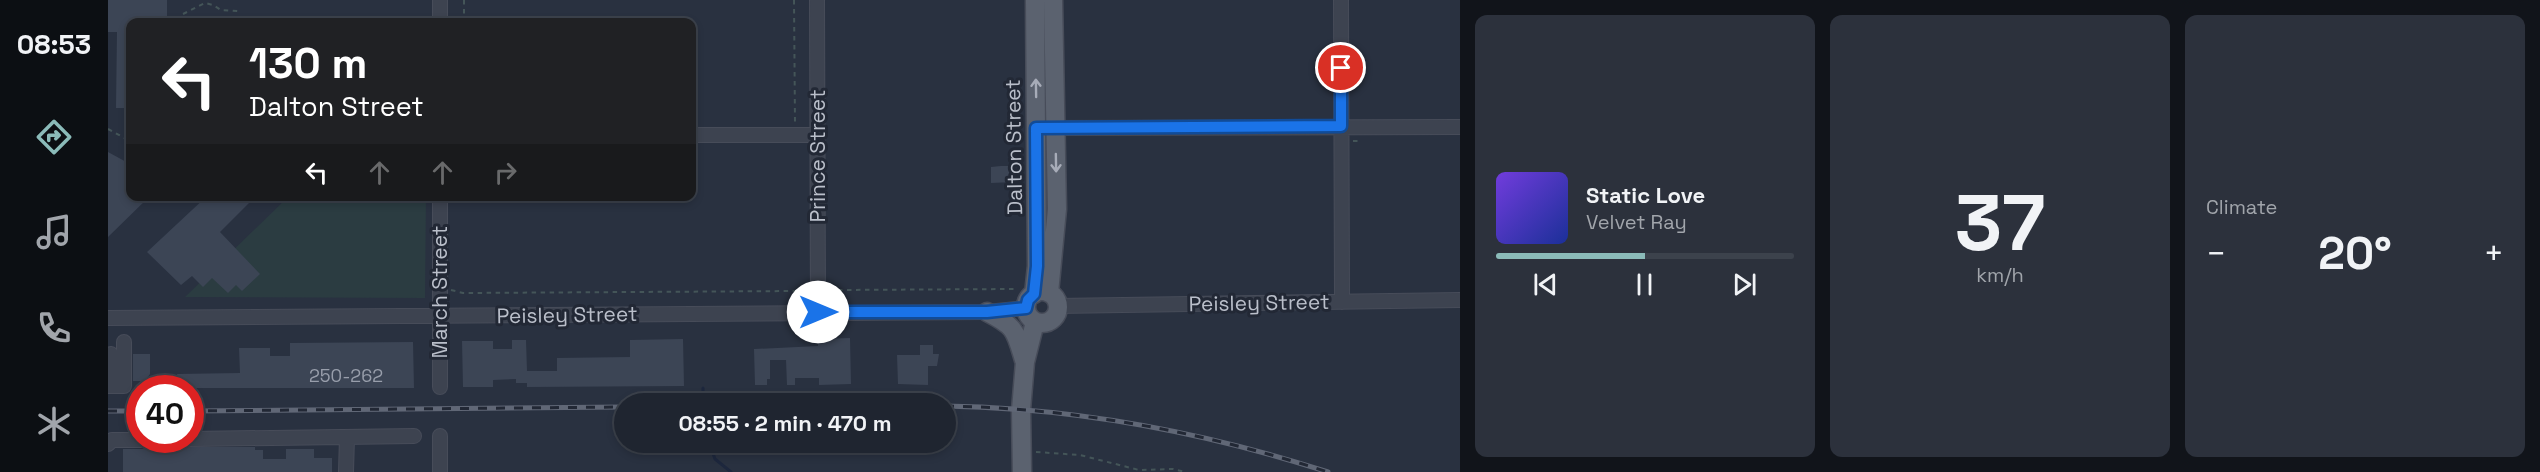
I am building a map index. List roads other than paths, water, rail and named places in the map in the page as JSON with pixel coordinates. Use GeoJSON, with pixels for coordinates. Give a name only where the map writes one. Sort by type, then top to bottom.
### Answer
{"type":"FeatureCollection","features":[{"type":"Feature","properties":{"kind":"main road","name":"Dalton Street"},"geometry":{"type":"LineString","coordinates":[[1035,0],[1036,302]]}},
{"type":"Feature","properties":{"kind":"main road","name":"Dalton Street"},"geometry":{"type":"LineString","coordinates":[[1022,472],[1021,410],[1025,362],[1057,209],[1053,0]]}},
{"type":"Feature","properties":{"kind":"main road"},"geometry":{"type":"LineString","coordinates":[[987,312],[1012,327],[1025,362]]}},
{"type":"Feature","properties":{"kind":"street"},"geometry":{"type":"LineString","coordinates":[[440,0],[440,18]]}},
{"type":"Feature","properties":{"kind":"street","name":"Prince Street"},"geometry":{"type":"LineString","coordinates":[[817,0],[818,312]]}},
{"type":"Feature","properties":{"kind":"street"},"geometry":{"type":"LineString","coordinates":[[1341,0],[1342,302]]}},
{"type":"Feature","properties":{"kind":"street"},"geometry":{"type":"LineString","coordinates":[[1036,128],[1460,127]]}},
{"type":"Feature","properties":{"kind":"street"},"geometry":{"type":"LineString","coordinates":[[696,135],[818,135]]}},
{"type":"Feature","properties":{"kind":"street","name":"March Street"},"geometry":{"type":"LineString","coordinates":[[440,201],[441,387]]}},
{"type":"Feature","properties":{"kind":"street","name":"Peisley Street"},"geometry":{"type":"LineString","coordinates":[[108,318],[987,312],[1036,302],[1460,300]]}},
{"type":"Feature","properties":{"kind":"street"},"geometry":{"type":"LineString","coordinates":[[112,353],[124,342],[124,386],[112,386]]}},
{"type":"Feature","properties":{"kind":"street"},"geometry":{"type":"LineString","coordinates":[[204,439],[414,436]]}},
{"type":"Feature","properties":{"kind":"street"},"geometry":{"type":"LineString","coordinates":[[440,436],[440,472]]}},
{"type":"Feature","properties":{"kind":"street"},"geometry":{"type":"LineString","coordinates":[[346,472],[347,437]]}},
{"type":"Feature","properties":{"kind":"street"},"geometry":{"type":"LineString","coordinates":[[108,444],[112,440],[126,440]]}},
{"type":"Feature","properties":{"kind":"waterway"},"geometry":{"type":"LineString","coordinates":[[703,388],[703,393]]}},
{"type":"Feature","properties":{"kind":"waterway"},"geometry":{"type":"LineString","coordinates":[[713,453],[715,459],[731,472]]}},
{"type":"Feature","properties":{"kind":"railway"},"geometry":{"type":"LineString","coordinates":[[956,406],[1043,412],[1139,425],[1234,445],[1328,472]]}},
{"type":"Feature","properties":{"kind":"railway"},"geometry":{"type":"LineString","coordinates":[[204,411],[614,407]]}},
{"type":"Feature","properties":{"kind":"railway"},"geometry":{"type":"LineString","coordinates":[[108,411],[126,411]]}}]}
